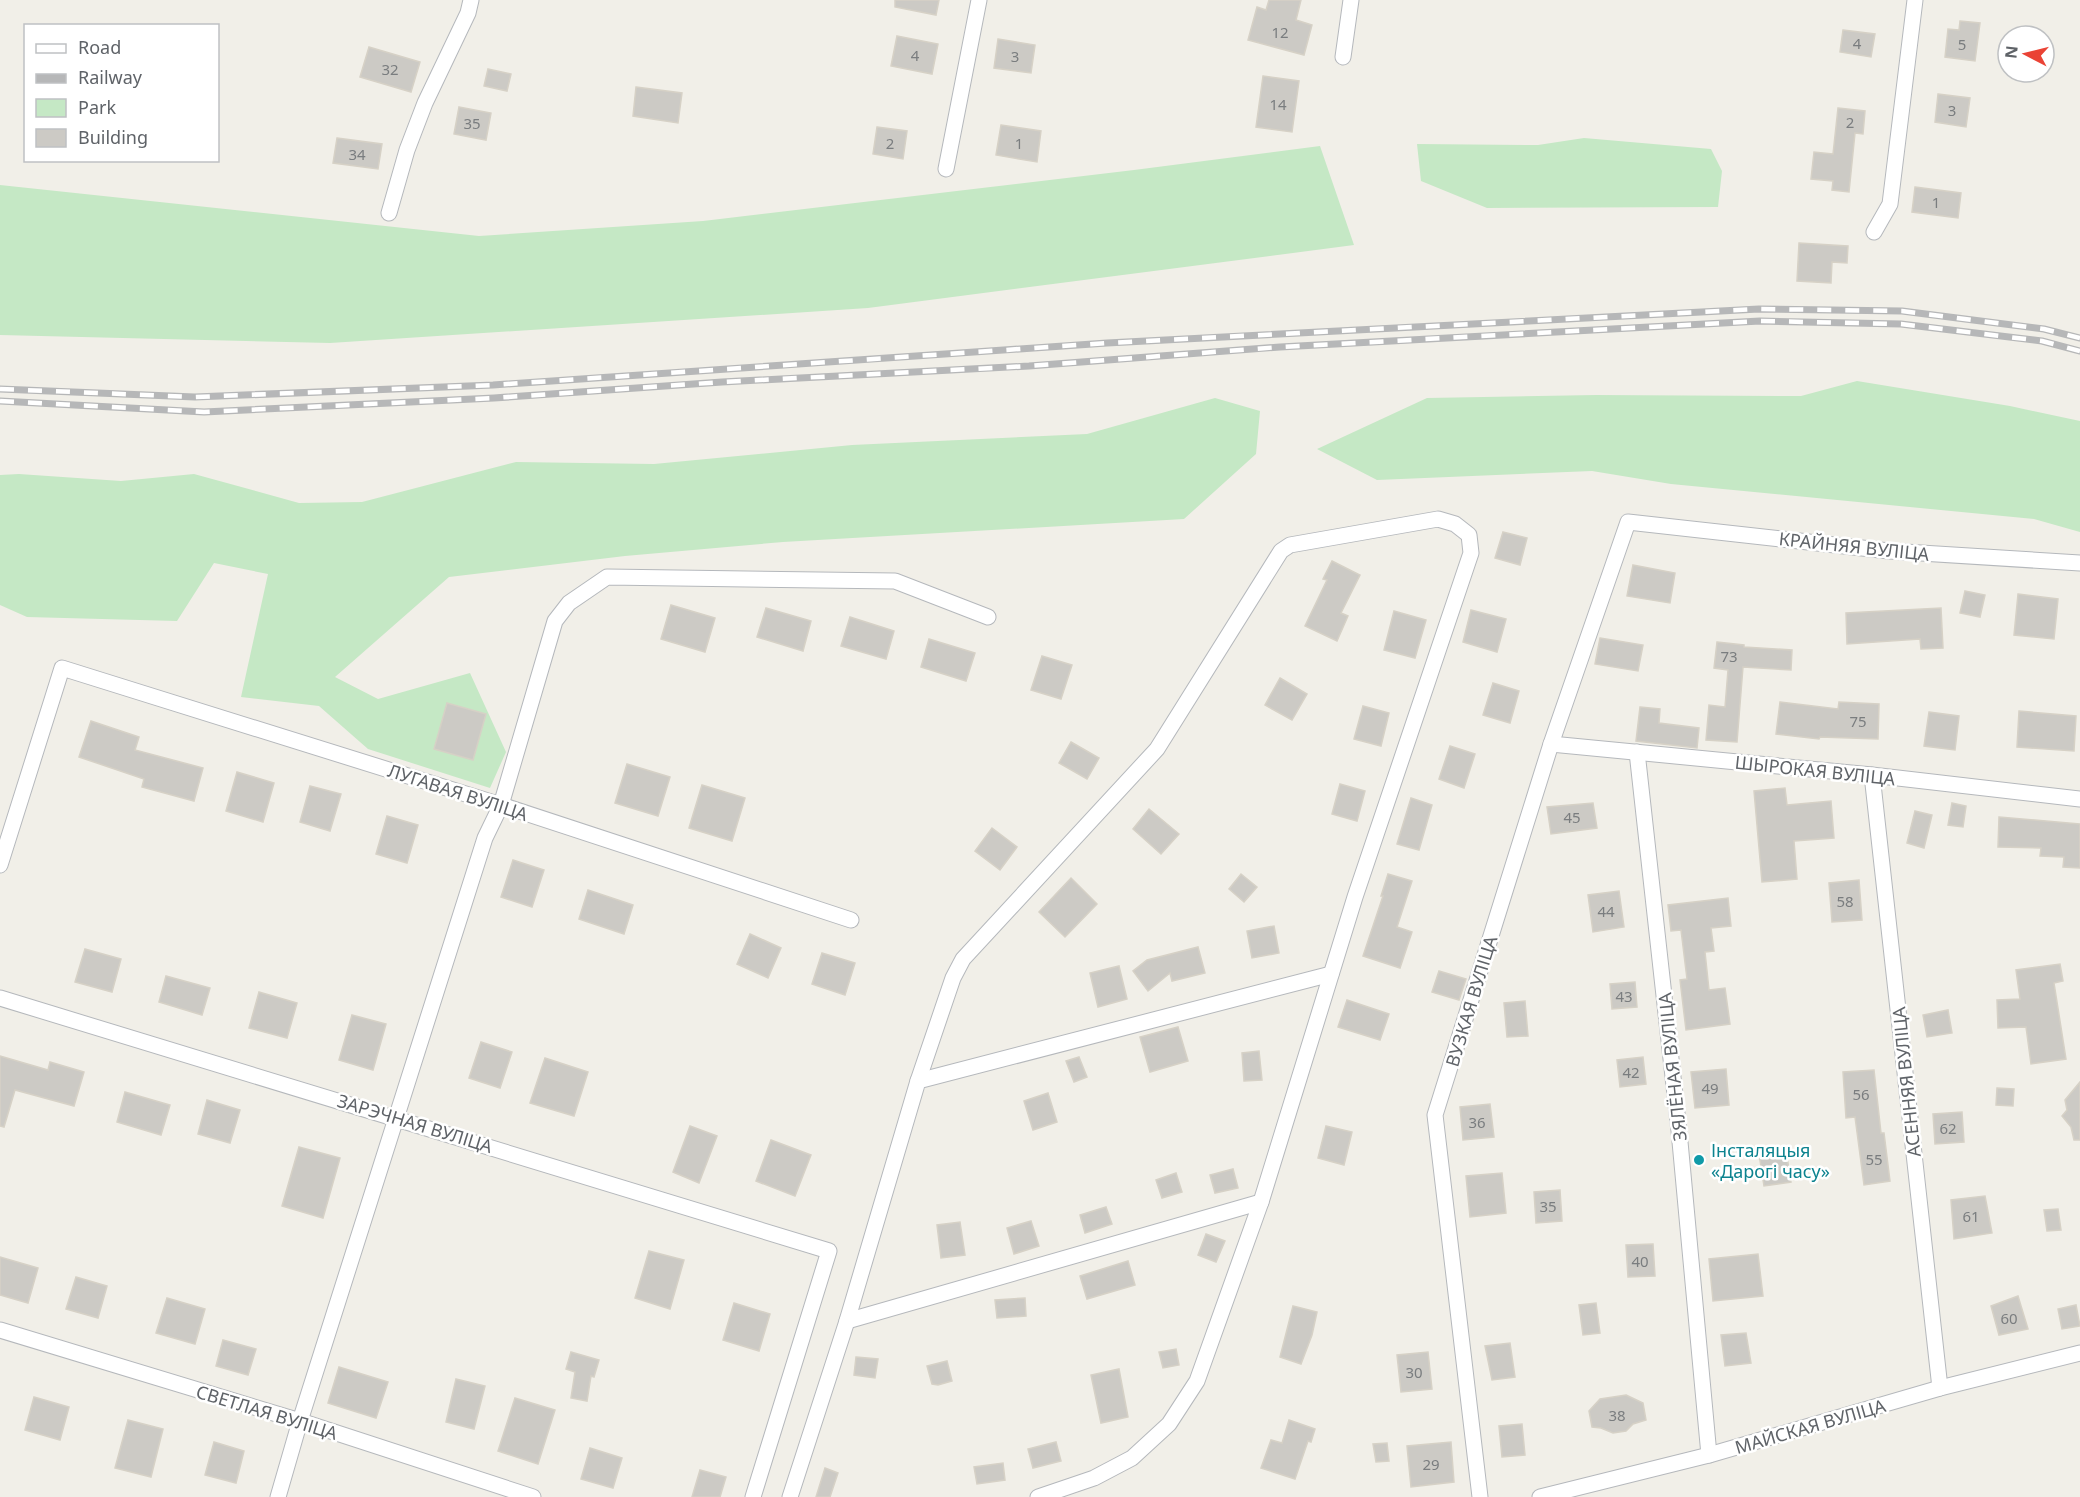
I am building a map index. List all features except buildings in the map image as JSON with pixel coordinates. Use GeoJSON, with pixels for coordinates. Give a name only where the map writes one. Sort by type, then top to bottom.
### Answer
{"type":"FeatureCollection","features":[{"type":"Feature","properties":{"kind":"street"},"geometry":{"type":"LineString","coordinates":[[388,213],[407,150],[425,103],[468,13],[471,0]]}},
{"type":"Feature","properties":{"kind":"street"},"geometry":{"type":"LineString","coordinates":[[946,169],[979,0]]}},
{"type":"Feature","properties":{"kind":"street"},"geometry":{"type":"LineString","coordinates":[[1343,57],[1351,0]]}},
{"type":"Feature","properties":{"kind":"street"},"geometry":{"type":"LineString","coordinates":[[1874,232],[1890,204],[1915,0]]}},
{"type":"Feature","properties":{"kind":"street"},"geometry":{"type":"LineString","coordinates":[[790,1497],[847,1321],[918,1081],[953,978],[963,959],[1157,748],[1281,551],[1290,544],[1438,519],[1455,524],[1469,534],[1471,553],[1359,886],[1261,1202],[1197,1381],[1169,1424],[1132,1458],[1094,1478],[1038,1497]]}},
{"type":"Feature","properties":{"kind":"street","name":"КРАЙНЯЯ ВУЛІЦА"},"geometry":{"type":"LineString","coordinates":[[1628,522],[1889,551],[2080,563]]}},
{"type":"Feature","properties":{"kind":"street","name":"ВУЗКАЯ ВУЛІЦА"},"geometry":{"type":"LineString","coordinates":[[1480,1497],[1435,1115],[1551,744],[1628,522]]}},
{"type":"Feature","properties":{"kind":"street"},"geometry":{"type":"LineString","coordinates":[[279,1497],[300,1421],[485,838],[501,805],[555,621],[569,603],[607,577],[895,581],[988,617]]}},
{"type":"Feature","properties":{"kind":"street","name":"ЛУГАВАЯ ВУЛІЦА"},"geometry":{"type":"LineString","coordinates":[[0,865],[62,668],[501,805],[851,920]]}},
{"type":"Feature","properties":{"kind":"street","name":"ШЫРОКАЯ ВУЛІЦА"},"geometry":{"type":"LineString","coordinates":[[1551,744],[1872,775],[2080,799]]}},
{"type":"Feature","properties":{"kind":"street","name":"ЗЯЛЁНАЯ ВУЛІЦА"},"geometry":{"type":"LineString","coordinates":[[1637,752],[1679,1131],[1709,1455]]}},
{"type":"Feature","properties":{"kind":"street","name":"АСЕННЯЯ ВУЛІЦА"},"geometry":{"type":"LineString","coordinates":[[1872,775],[1940,1388]]}},
{"type":"Feature","properties":{"kind":"street"},"geometry":{"type":"LineString","coordinates":[[918,1081],[1331,974]]}},
{"type":"Feature","properties":{"kind":"street","name":"ЗАРЭЧНАЯ ВУЛІЦА"},"geometry":{"type":"LineString","coordinates":[[0,998],[829,1251],[753,1497]]}},
{"type":"Feature","properties":{"kind":"street"},"geometry":{"type":"LineString","coordinates":[[847,1321],[1261,1202]]}},
{"type":"Feature","properties":{"kind":"street","name":"СВЕТЛАЯ ВУЛІЦА"},"geometry":{"type":"LineString","coordinates":[[0,1330],[300,1421],[533,1497]]}},
{"type":"Feature","properties":{"kind":"street","name":"МАЙСКАЯ ВУЛІЦА"},"geometry":{"type":"LineString","coordinates":[[1540,1497],[1709,1455],[1940,1388],[2080,1353]]}},
{"type":"Feature","properties":{"kind":"green space"},"geometry":{"type":"Polygon","coordinates":[[[1584,138],[1711,149],[1722,171],[1718,207],[1487,208],[1421,181],[1417,144],[1538,145],[1584,138]]]}},
{"type":"Feature","properties":{"kind":"green space"},"geometry":{"type":"Polygon","coordinates":[[[1320,146],[1354,245],[868,308],[330,343],[0,335],[0,185],[479,236],[703,221],[1320,146]]]}},
{"type":"Feature","properties":{"kind":"green space"},"geometry":{"type":"Polygon","coordinates":[[[1857,381],[2010,406],[2080,421],[2080,532],[2034,519],[1671,484],[1592,471],[1377,480],[1317,449],[1427,398],[1596,395],[1801,396],[1857,381]]]}},
{"type":"Feature","properties":{"kind":"green space"},"geometry":{"type":"Polygon","coordinates":[[[1215,398],[1260,411],[1256,454],[1184,519],[783,542],[625,556],[449,577],[335,677],[378,699],[470,673],[506,752],[490,788],[368,749],[319,706],[241,697],[268,574],[214,563],[177,621],[27,617],[0,605],[0,475],[19,474],[121,481],[194,474],[299,503],[362,502],[516,462],[654,464],[852,445],[1087,434],[1215,398]]]}},
{"type":"Feature","properties":{"kind":"railway"},"geometry":{"type":"LineString","coordinates":[[0,389],[195,397],[493,385],[1107,343],[1759,309],[1902,311],[2044,329],[2080,338]]}},
{"type":"Feature","properties":{"kind":"railway"},"geometry":{"type":"LineString","coordinates":[[0,401],[204,412],[494,398],[722,382],[1029,366],[1280,347],[1760,321],[1901,324],[2042,341],[2080,351]]}},
{"type":"Feature","properties":{"kind":"place","name":"Інсталяцыя «Дарогі часу»"},"geometry":{"type":"Point","coordinates":[1699,1160]}}]}
